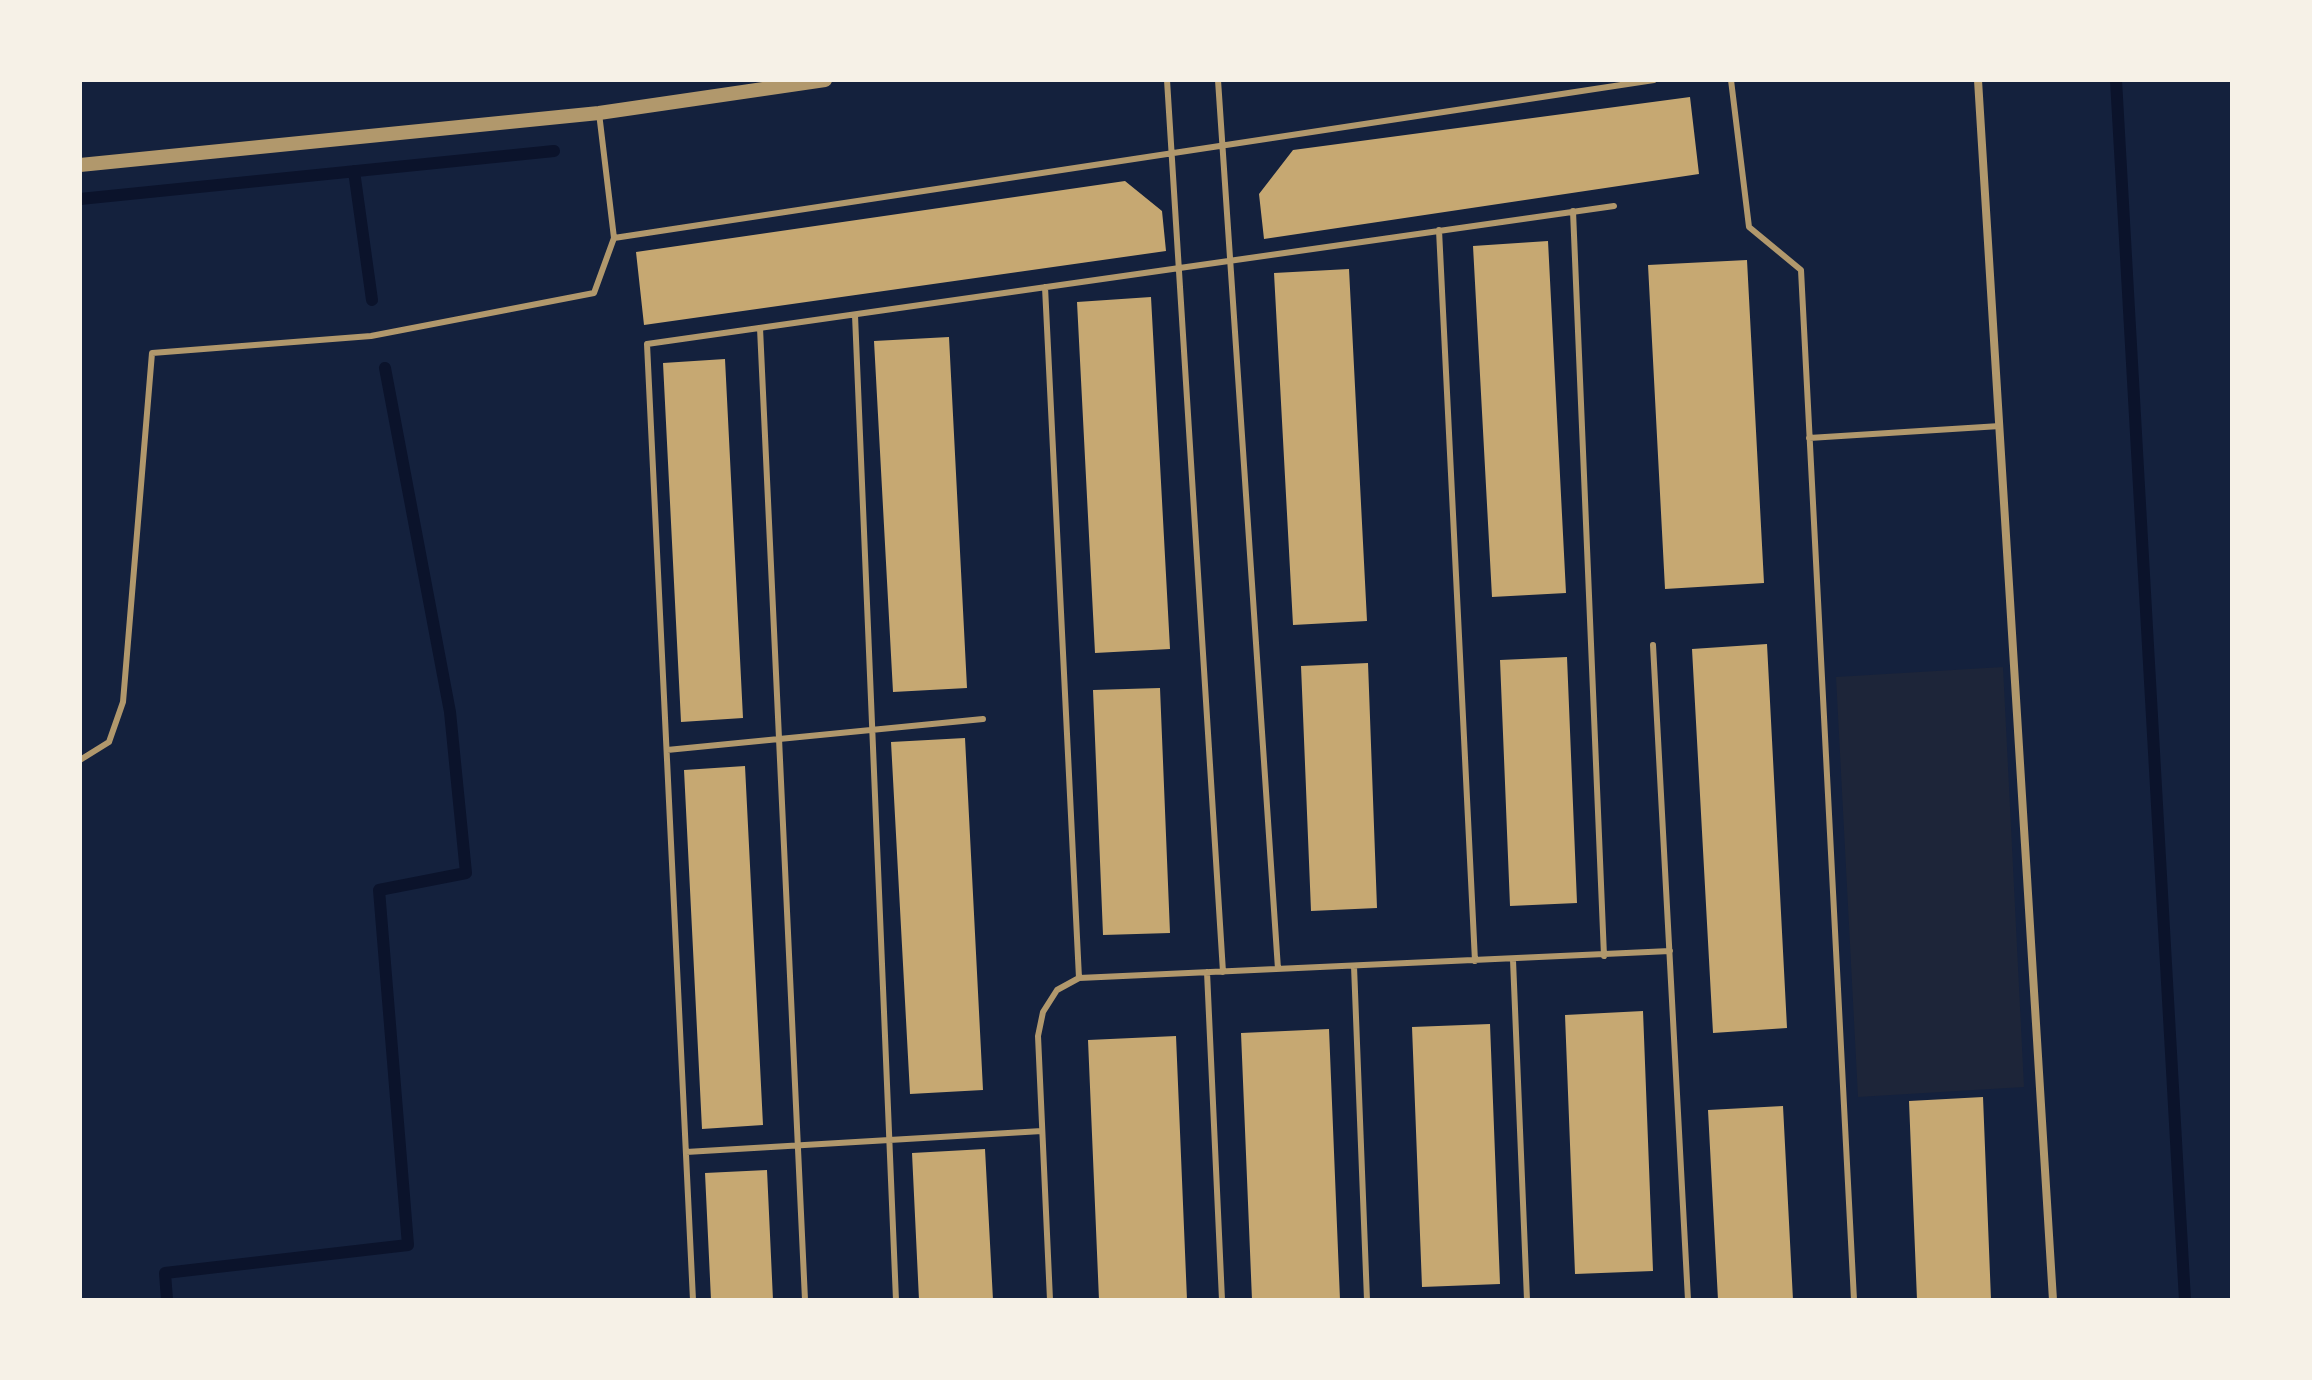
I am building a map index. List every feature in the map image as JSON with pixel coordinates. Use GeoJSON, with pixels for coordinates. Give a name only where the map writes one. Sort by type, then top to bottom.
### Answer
{"type":"FeatureCollection","features":[{"type":"Feature","properties":{"kind":"street"},"geometry":{"type":"LineString","coordinates":[[80,165],[599,113],[825,80]]}},
{"type":"Feature","properties":{"kind":"street"},"geometry":{"type":"LineString","coordinates":[[1978,80],[2053,1300]]}},
{"type":"Feature","properties":{"kind":"lane"},"geometry":{"type":"LineString","coordinates":[[1167,80],[1223,972]]}},
{"type":"Feature","properties":{"kind":"lane"},"geometry":{"type":"LineString","coordinates":[[1218,80],[1278,969]]}},
{"type":"Feature","properties":{"kind":"lane"},"geometry":{"type":"LineString","coordinates":[[614,238],[1654,80]]}},
{"type":"Feature","properties":{"kind":"lane"},"geometry":{"type":"LineString","coordinates":[[1731,80],[1749,227],[1801,270],[1854,1300]]}},
{"type":"Feature","properties":{"kind":"lane"},"geometry":{"type":"LineString","coordinates":[[80,760],[109,742],[123,702],[152,353],[371,336],[594,293],[614,238],[599,113]]}},
{"type":"Feature","properties":{"kind":"lane"},"geometry":{"type":"LineString","coordinates":[[693,1300],[647,344],[1614,206]]}},
{"type":"Feature","properties":{"kind":"lane"},"geometry":{"type":"LineString","coordinates":[[1573,211],[1604,956]]}},
{"type":"Feature","properties":{"kind":"lane"},"geometry":{"type":"LineString","coordinates":[[1439,230],[1475,961]]}},
{"type":"Feature","properties":{"kind":"lane"},"geometry":{"type":"LineString","coordinates":[[1045,287],[1079,978]]}},
{"type":"Feature","properties":{"kind":"lane"},"geometry":{"type":"LineString","coordinates":[[855,315],[896,1300]]}},
{"type":"Feature","properties":{"kind":"lane"},"geometry":{"type":"LineString","coordinates":[[760,328],[805,1300]]}},
{"type":"Feature","properties":{"kind":"lane"},"geometry":{"type":"LineString","coordinates":[[1809,438],[2000,426]]}},
{"type":"Feature","properties":{"kind":"lane"},"geometry":{"type":"LineString","coordinates":[[1653,645],[1688,1300]]}},
{"type":"Feature","properties":{"kind":"lane"},"geometry":{"type":"LineString","coordinates":[[667,750],[983,719]]}},
{"type":"Feature","properties":{"kind":"lane"},"geometry":{"type":"LineString","coordinates":[[1050,1300],[1038,1036],[1043,1012],[1057,990],[1079,978],[1670,951]]}},
{"type":"Feature","properties":{"kind":"lane"},"geometry":{"type":"LineString","coordinates":[[1513,960],[1527,1300]]}},
{"type":"Feature","properties":{"kind":"lane"},"geometry":{"type":"LineString","coordinates":[[1354,966],[1367,1300]]}},
{"type":"Feature","properties":{"kind":"lane"},"geometry":{"type":"LineString","coordinates":[[1207,972],[1222,1300]]}},
{"type":"Feature","properties":{"kind":"lane"},"geometry":{"type":"LineString","coordinates":[[686,1152],[1042,1131]]}},
{"type":"Feature","properties":{"kind":"shaded area"},"geometry":{"type":"Polygon","coordinates":[[[2003,667],[2024,1087],[1858,1097],[1836,677],[2003,667]]]}},
{"type":"Feature","properties":{"kind":"building"},"geometry":{"type":"Polygon","coordinates":[[[1690,97],[1699,174],[1264,239],[1259,194],[1293,150],[1690,97]]]}},
{"type":"Feature","properties":{"kind":"building"},"geometry":{"type":"Polygon","coordinates":[[[1125,181],[1162,211],[1166,251],[644,325],[636,252],[1125,181]]]}},
{"type":"Feature","properties":{"kind":"building"},"geometry":{"type":"Polygon","coordinates":[[[1548,241],[1566,593],[1492,597],[1473,246],[1548,241]]]}},
{"type":"Feature","properties":{"kind":"building"},"geometry":{"type":"Polygon","coordinates":[[[1747,260],[1764,583],[1665,589],[1648,265],[1747,260]]]}},
{"type":"Feature","properties":{"kind":"building"},"geometry":{"type":"Polygon","coordinates":[[[1349,269],[1367,621],[1293,625],[1274,273],[1349,269]]]}},
{"type":"Feature","properties":{"kind":"building"},"geometry":{"type":"Polygon","coordinates":[[[1151,297],[1170,649],[1095,653],[1077,302],[1151,297]]]}},
{"type":"Feature","properties":{"kind":"building"},"geometry":{"type":"Polygon","coordinates":[[[949,337],[967,688],[893,692],[874,341],[949,337]]]}},
{"type":"Feature","properties":{"kind":"building"},"geometry":{"type":"Polygon","coordinates":[[[725,359],[743,718],[681,722],[663,363],[725,359]]]}},
{"type":"Feature","properties":{"kind":"building"},"geometry":{"type":"Polygon","coordinates":[[[1767,644],[1787,1028],[1713,1033],[1692,649],[1767,644]]]}},
{"type":"Feature","properties":{"kind":"building"},"geometry":{"type":"Polygon","coordinates":[[[1567,657],[1577,903],[1510,906],[1500,660],[1567,657]]]}},
{"type":"Feature","properties":{"kind":"building"},"geometry":{"type":"Polygon","coordinates":[[[1368,663],[1377,908],[1311,911],[1301,666],[1368,663]]]}},
{"type":"Feature","properties":{"kind":"building"},"geometry":{"type":"Polygon","coordinates":[[[1160,688],[1170,933],[1103,935],[1093,690],[1160,688]]]}},
{"type":"Feature","properties":{"kind":"building"},"geometry":{"type":"Polygon","coordinates":[[[965,738],[983,1090],[910,1094],[891,742],[965,738]]]}},
{"type":"Feature","properties":{"kind":"building"},"geometry":{"type":"Polygon","coordinates":[[[745,766],[763,1125],[702,1129],[684,770],[745,766]]]}},
{"type":"Feature","properties":{"kind":"building"},"geometry":{"type":"Polygon","coordinates":[[[1643,1011],[1653,1271],[1575,1274],[1565,1015],[1643,1011]]]}},
{"type":"Feature","properties":{"kind":"building"},"geometry":{"type":"Polygon","coordinates":[[[1490,1024],[1500,1284],[1422,1287],[1412,1027],[1490,1024]]]}},
{"type":"Feature","properties":{"kind":"building"},"geometry":{"type":"Polygon","coordinates":[[[1329,1029],[1340,1300],[1252,1300],[1241,1033],[1329,1029]]]}},
{"type":"Feature","properties":{"kind":"building"},"geometry":{"type":"Polygon","coordinates":[[[1176,1036],[1187,1300],[1099,1300],[1088,1040],[1176,1036]]]}},
{"type":"Feature","properties":{"kind":"building"},"geometry":{"type":"Polygon","coordinates":[[[1983,1097],[1991,1300],[1917,1300],[1909,1101],[1983,1097]]]}},
{"type":"Feature","properties":{"kind":"building"},"geometry":{"type":"Polygon","coordinates":[[[1783,1106],[1793,1300],[1718,1300],[1708,1110],[1783,1106]]]}},
{"type":"Feature","properties":{"kind":"building"},"geometry":{"type":"Polygon","coordinates":[[[985,1149],[993,1300],[919,1300],[912,1153],[985,1149]]]}},
{"type":"Feature","properties":{"kind":"building"},"geometry":{"type":"Polygon","coordinates":[[[767,1170],[773,1300],[711,1300],[705,1173],[767,1170]]]}},
{"type":"Feature","properties":{"kind":"waterway"},"geometry":{"type":"LineString","coordinates":[[2116,80],[2185,1300]]}},
{"type":"Feature","properties":{"kind":"waterway"},"geometry":{"type":"LineString","coordinates":[[80,199],[554,151]]}},
{"type":"Feature","properties":{"kind":"waterway"},"geometry":{"type":"LineString","coordinates":[[354,171],[372,300]]}},
{"type":"Feature","properties":{"kind":"waterway"},"geometry":{"type":"LineString","coordinates":[[167,1300],[165,1273],[408,1245],[379,890],[466,873],[450,712],[385,368]]}}]}
